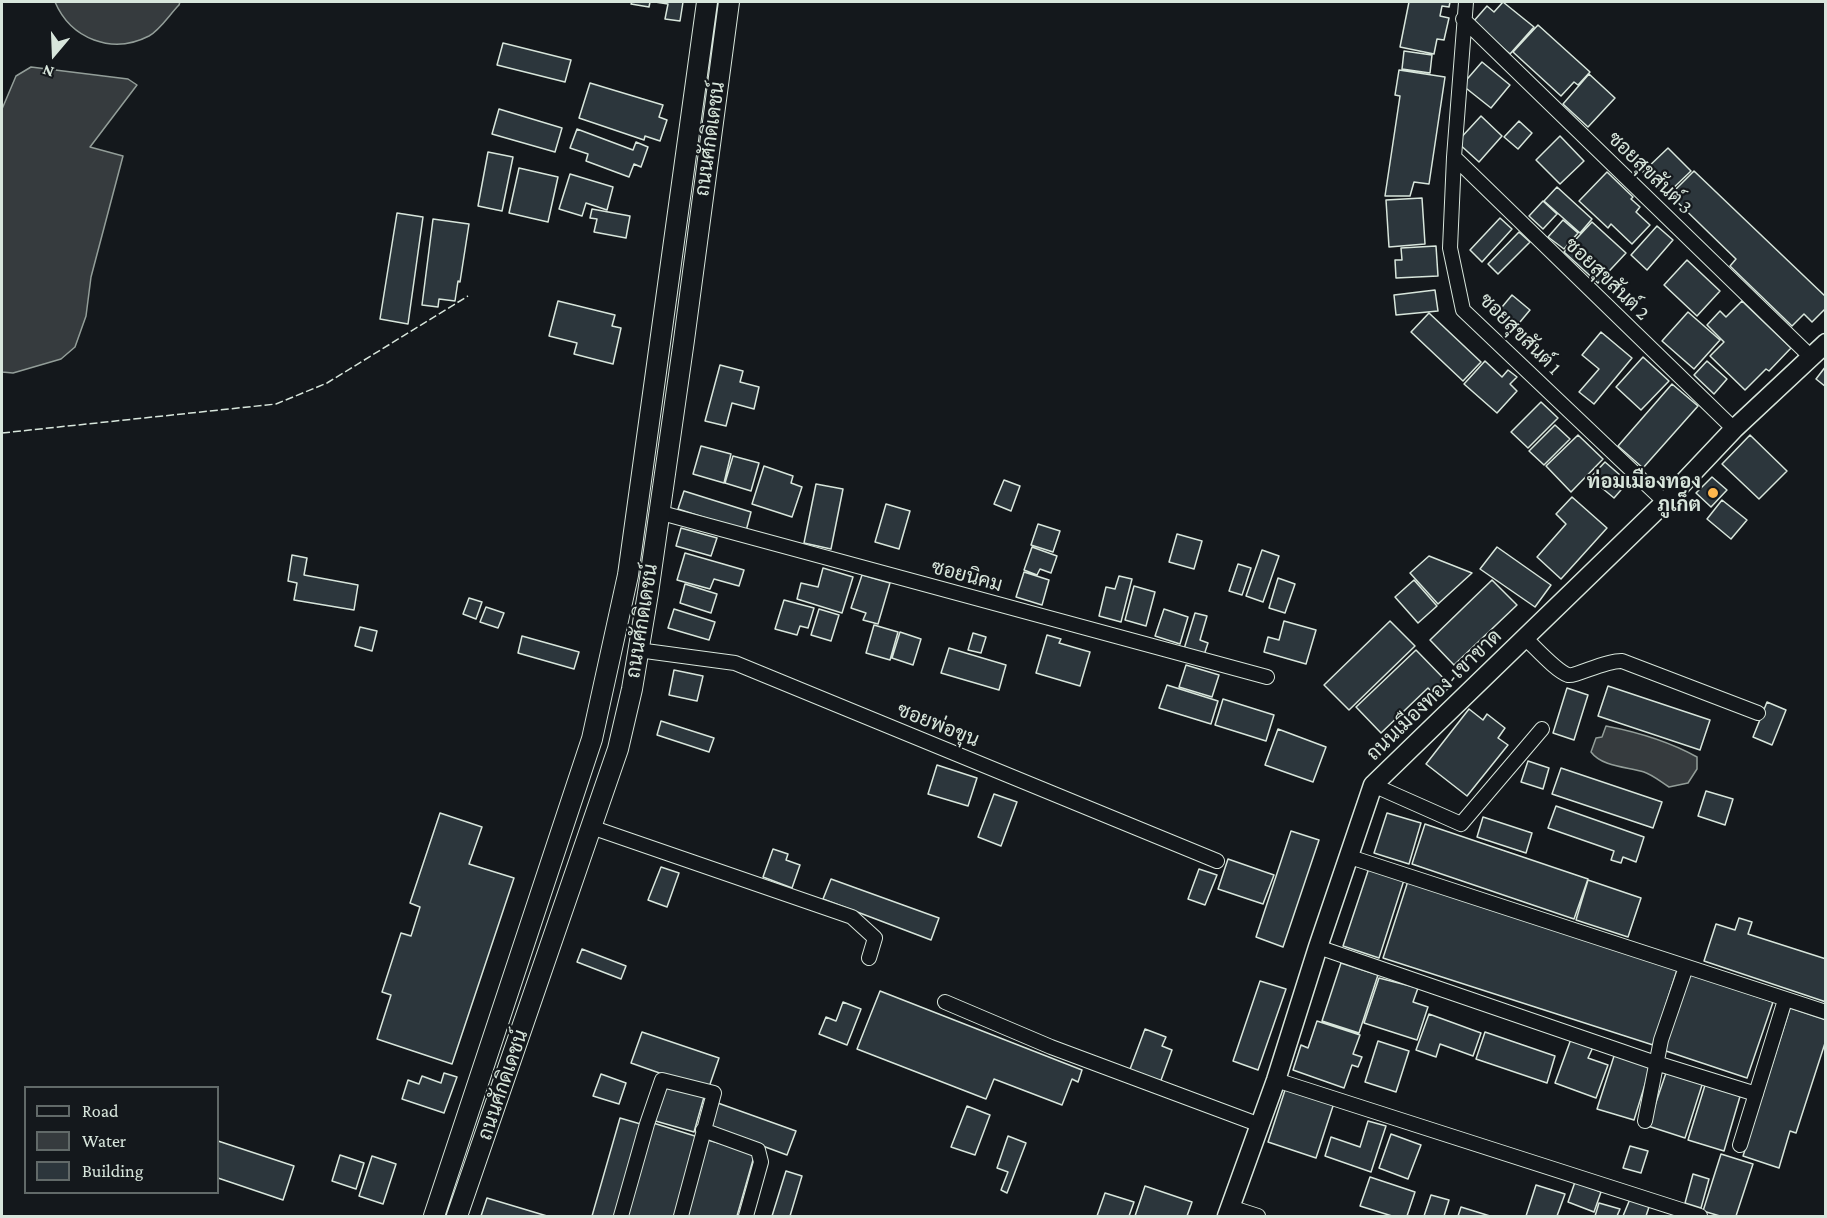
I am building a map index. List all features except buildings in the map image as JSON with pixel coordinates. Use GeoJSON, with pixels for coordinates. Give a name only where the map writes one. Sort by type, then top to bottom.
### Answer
{"type":"FeatureCollection","features":[{"type":"Feature","properties":{"kind":"main road","name":"ถนนศักดิเดชน์"},"geometry":{"type":"LineString","coordinates":[[434,1216],[592,740],[628,575],[707,2]]}},
{"type":"Feature","properties":{"kind":"main road","name":"ถนนศักดิเดชน์"},"geometry":{"type":"LineString","coordinates":[[457,1216],[618,749],[632,689],[684,340],[729,2]]}},
{"type":"Feature","properties":{"kind":"street","name":"ซอยสุขสันต์ 1"},"geometry":{"type":"LineString","coordinates":[[1466,2],[1454,157],[1450,248],[1463,310],[1665,502]]}},
{"type":"Feature","properties":{"kind":"street","name":"ซอยสุขสันต์ 3"},"geometry":{"type":"LineString","coordinates":[[1463,19],[1810,356]]}},
{"type":"Feature","properties":{"kind":"street","name":"ซอยสุขสันต์ 2"},"geometry":{"type":"LineString","coordinates":[[1454,157],[1734,429]]}},
{"type":"Feature","properties":{"kind":"street","name":"ถนนเมืองทอง-เขาขาด"},"geometry":{"type":"LineString","coordinates":[[1229,1212],[1276,1080],[1373,785],[1665,502],[1734,429],[1826,343]]}},
{"type":"Feature","properties":{"kind":"street","name":"ซอยนิคม"},"geometry":{"type":"LineString","coordinates":[[658,512],[1266,676]]}},
{"type":"Feature","properties":{"kind":"street"},"geometry":{"type":"LineString","coordinates":[[1525,638],[1568,675],[1606,662],[1622,661],[1758,713]]}},
{"type":"Feature","properties":{"kind":"street","name":"ซอยพ่อขุน"},"geometry":{"type":"LineString","coordinates":[[638,650],[735,663],[1217,861]]}},
{"type":"Feature","properties":{"kind":"street"},"geometry":{"type":"LineString","coordinates":[[1373,785],[1461,825],[1542,729]]}},
{"type":"Feature","properties":{"kind":"street"},"geometry":{"type":"LineString","coordinates":[[591,826],[852,917],[875,938],[869,958]]}},
{"type":"Feature","properties":{"kind":"street"},"geometry":{"type":"LineString","coordinates":[[1350,857],[1826,1012]]}},
{"type":"Feature","properties":{"kind":"street"},"geometry":{"type":"LineString","coordinates":[[1318,947],[1656,1063],[1756,1094]]}},
{"type":"Feature","properties":{"kind":"street"},"geometry":{"type":"LineString","coordinates":[[1645,1120],[1661,1040],[1686,968]]}},
{"type":"Feature","properties":{"kind":"street"},"geometry":{"type":"LineString","coordinates":[[1740,1145],[1785,1000]]}},
{"type":"Feature","properties":{"kind":"street"},"geometry":{"type":"LineString","coordinates":[[945,1002],[1051,1047],[1260,1125]]}},
{"type":"Feature","properties":{"kind":"street"},"geometry":{"type":"LineString","coordinates":[[621,1216],[662,1080],[714,1093],[681,1216]]}},
{"type":"Feature","properties":{"kind":"street"},"geometry":{"type":"LineString","coordinates":[[1276,1080],[1700,1216]]}},
{"type":"Feature","properties":{"kind":"street"},"geometry":{"type":"LineString","coordinates":[[703,1130],[759,1150],[761,1162],[746,1216]]}},
{"type":"Feature","properties":{"kind":"street"},"geometry":{"type":"LineString","coordinates":[[1229,1212],[1258,1216]]}},
{"type":"Feature","properties":{"kind":"water"},"geometry":{"type":"Polygon","coordinates":[[[55,2],[180,2],[165,22],[149,36],[135,42],[121,44],[94,40],[82,34],[71,26],[55,2]]]}},
{"type":"Feature","properties":{"kind":"water"},"geometry":{"type":"Polygon","coordinates":[[[31,67],[128,79],[137,85],[90,147],[123,156],[91,277],[86,316],[75,347],[61,359],[13,373],[2,372],[2,109],[16,76],[31,67]]]}},
{"type":"Feature","properties":{"kind":"water"},"geometry":{"type":"Polygon","coordinates":[[[1606,726],[1653,738],[1687,752],[1697,757],[1697,769],[1688,783],[1669,787],[1644,772],[1602,761],[1591,752],[1596,738],[1602,737],[1606,726]]]}},
{"type":"Feature","properties":{"kind":"fence"},"geometry":{"type":"LineString","coordinates":[[2,433],[276,404],[327,383],[468,296]]}},
{"type":"Feature","properties":{"kind":"place","name":"ท่อมเมืองทอง ภูเก็ต"},"geometry":{"type":"Point","coordinates":[1713,493]}}]}
